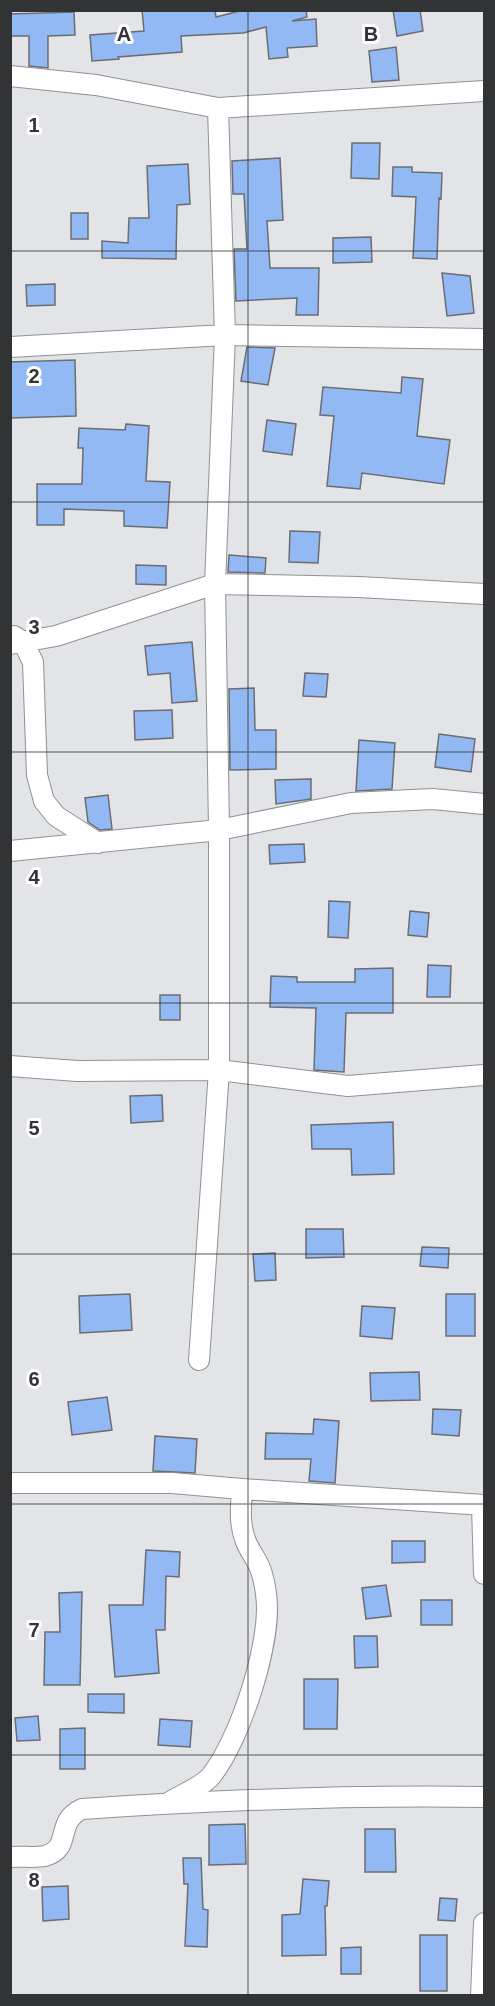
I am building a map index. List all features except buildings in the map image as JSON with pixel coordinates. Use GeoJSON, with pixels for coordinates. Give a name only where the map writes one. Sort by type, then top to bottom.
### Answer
{"type":"FeatureCollection","features":[{"type":"Feature","properties":{"kind":"street"},"geometry":{"type":"LineString","coordinates":[[10,76],[96,85],[218,108],[484,91]]}},
{"type":"Feature","properties":{"kind":"street"},"geometry":{"type":"LineString","coordinates":[[199,1360],[219,1070],[219,830],[215,584],[225,335],[218,108]]}},
{"type":"Feature","properties":{"kind":"street"},"geometry":{"type":"LineString","coordinates":[[10,346],[225,335],[484,339]]}},
{"type":"Feature","properties":{"kind":"street"},"geometry":{"type":"LineString","coordinates":[[15,640],[56,636],[215,584],[359,587],[484,594]]}},
{"type":"Feature","properties":{"kind":"street"},"geometry":{"type":"LineString","coordinates":[[15,640],[33,662],[37,775],[44,801],[56,816],[98,843]]}},
{"type":"Feature","properties":{"kind":"street"},"geometry":{"type":"LineString","coordinates":[[10,851],[219,830],[351,803],[433,800],[484,804]]}},
{"type":"Feature","properties":{"kind":"street"},"geometry":{"type":"LineString","coordinates":[[10,1066],[77,1071],[219,1070],[348,1086],[484,1075]]}},
{"type":"Feature","properties":{"kind":"street"},"geometry":{"type":"LineString","coordinates":[[10,1483],[172,1483],[483,1505],[484,1574]]}},
{"type":"Feature","properties":{"kind":"street"},"geometry":{"type":"LineString","coordinates":[[166,1804],[209,1778],[228,1751],[239,1726],[264,1644],[267,1620],[266,1595],[260,1568],[245,1541],[240,1521],[242,1489]]}},
{"type":"Feature","properties":{"kind":"street"},"geometry":{"type":"LineString","coordinates":[[10,1857],[44,1856],[54,1852],[62,1842],[66,1821],[73,1813],[82,1809],[404,1796],[484,1797]]}},
{"type":"Feature","properties":{"kind":"street"},"geometry":{"type":"LineString","coordinates":[[481,1995],[484,1923]]}}]}
